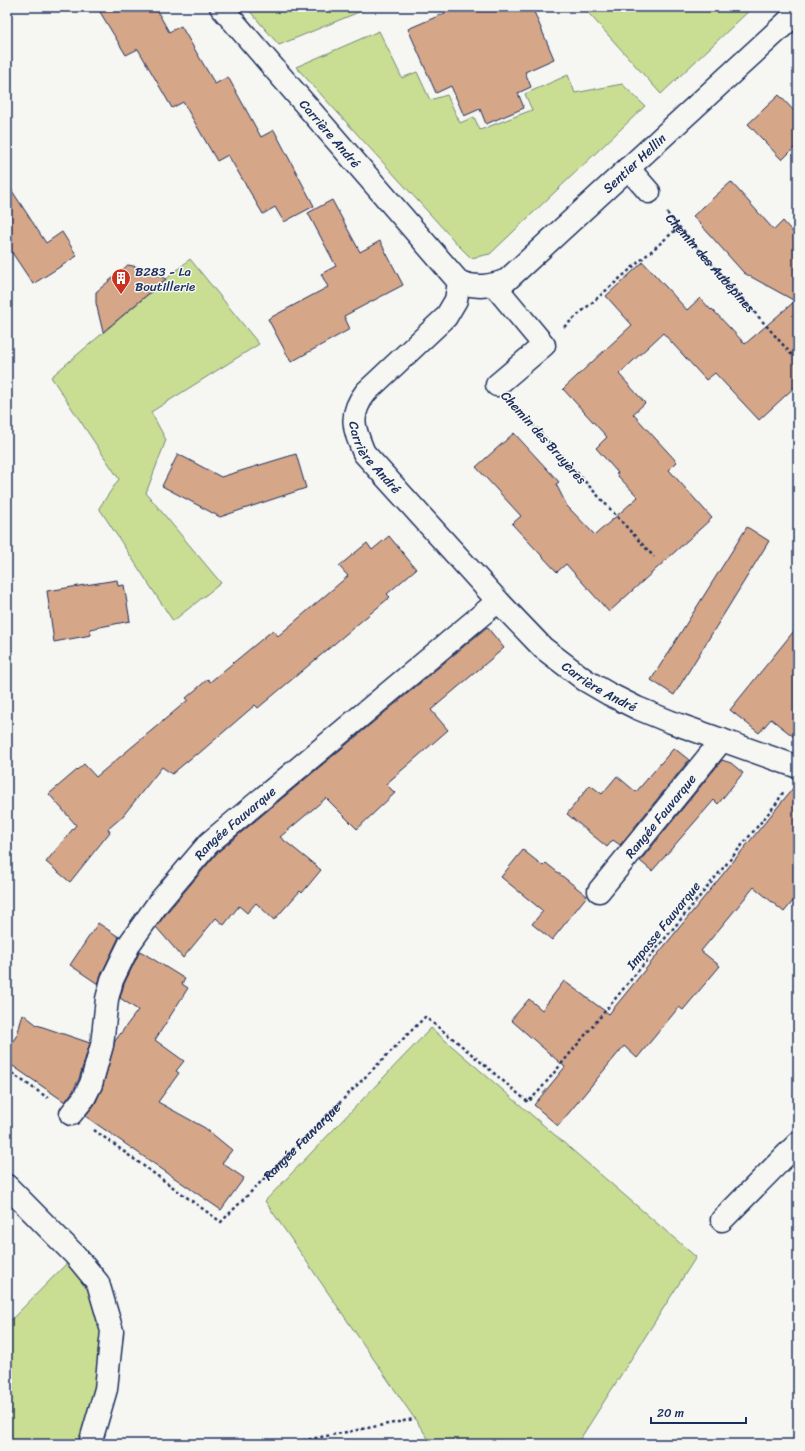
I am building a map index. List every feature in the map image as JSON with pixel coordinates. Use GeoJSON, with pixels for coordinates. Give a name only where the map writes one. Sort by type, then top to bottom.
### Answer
{"type":"FeatureCollection","features":[{"type":"Feature","properties":{"kind":"street","name":"Carrière André"},"geometry":{"type":"LineString","coordinates":[[221,7],[459,282],[456,300],[446,317],[366,392],[356,408],[354,421],[357,435],[364,453],[543,648],[585,680],[637,708],[671,722],[796,766]]}},
{"type":"Feature","properties":{"kind":"street","name":"Sentier Hellin"},"geometry":{"type":"LineString","coordinates":[[459,282],[470,286],[482,287],[494,285],[507,280],[798,12]]}},
{"type":"Feature","properties":{"kind":"street"},"geometry":{"type":"LineString","coordinates":[[628,168],[649,192]]}},
{"type":"Feature","properties":{"kind":"street"},"geometry":{"type":"LineString","coordinates":[[494,285],[544,345]]}},
{"type":"Feature","properties":{"kind":"street","name":"Chemin des Bruyères"},"geometry":{"type":"LineString","coordinates":[[497,385],[544,345]]}},
{"type":"Feature","properties":{"kind":"street","name":"Rangée Fauvarque"},"geometry":{"type":"LineString","coordinates":[[71,1114],[84,1098],[95,1072],[102,1045],[107,999],[112,980],[130,943],[159,902],[209,844],[498,600]]}},
{"type":"Feature","properties":{"kind":"street","name":"Rangée Fauvarque"},"geometry":{"type":"LineString","coordinates":[[598,891],[722,740]]}},
{"type":"Feature","properties":{"kind":"street"},"geometry":{"type":"LineString","coordinates":[[722,1220],[798,1143]]}},
{"type":"Feature","properties":{"kind":"street"},"geometry":{"type":"LineString","coordinates":[[7,1186],[75,1255],[98,1283],[112,1332],[106,1389],[90,1444]]}},
{"type":"Feature","properties":{"kind":"path","name":"Chemin des Aubépines"},"geometry":{"type":"LineString","coordinates":[[649,192],[793,356]]}},
{"type":"Feature","properties":{"kind":"path"},"geometry":{"type":"LineString","coordinates":[[544,345],[679,227]]}},
{"type":"Feature","properties":{"kind":"path","name":"Chemin des Bruyères"},"geometry":{"type":"LineString","coordinates":[[497,385],[654,557]]}},
{"type":"Feature","properties":{"kind":"path","name":"Impasse Fauvarque"},"geometry":{"type":"LineString","coordinates":[[539,1091],[776,804],[796,766]]}},
{"type":"Feature","properties":{"kind":"path","name":"Rangée Fauvarque"},"geometry":{"type":"LineString","coordinates":[[7,1070],[222,1222],[425,1017],[528,1102],[539,1091]]}},
{"type":"Feature","properties":{"kind":"path"},"geometry":{"type":"LineString","coordinates":[[284,1444],[414,1418]]}},
{"type":"Feature","properties":{"kind":"green space"},"geometry":{"type":"Polygon","coordinates":[[[246,7],[371,7],[279,45],[246,7]]]}},
{"type":"Feature","properties":{"kind":"green space"},"geometry":{"type":"Polygon","coordinates":[[[583,7],[753,7],[661,94],[583,7]]]}},
{"type":"Feature","properties":{"kind":"green space"},"geometry":{"type":"Polygon","coordinates":[[[379,31],[402,78],[417,72],[430,100],[447,95],[460,123],[474,117],[480,130],[532,110],[525,94],[568,75],[575,93],[622,84],[645,106],[490,254],[471,258],[296,67],[379,31]]]}},
{"type":"Feature","properties":{"kind":"green space"},"geometry":{"type":"Polygon","coordinates":[[[190,259],[259,344],[151,412],[166,440],[146,493],[221,583],[173,621],[99,508],[119,479],[51,377],[190,259]]]}},
{"type":"Feature","properties":{"kind":"green space"},"geometry":{"type":"Polygon","coordinates":[[[431,1028],[696,1257],[577,1444],[432,1444],[265,1201],[431,1028]]]}},
{"type":"Feature","properties":{"kind":"green space"},"geometry":{"type":"Polygon","coordinates":[[[75,1255],[112,1331],[90,1444],[7,1444],[7,1324],[75,1255]]]}},
{"type":"Feature","properties":{"kind":"building"},"geometry":{"type":"Polygon","coordinates":[[[97,7],[155,7],[169,32],[181,26],[215,84],[228,77],[261,137],[274,130],[314,206],[284,222],[275,207],[263,214],[228,155],[217,161],[183,102],[172,108],[138,49],[126,55],[97,7]]]}},
{"type":"Feature","properties":{"kind":"building"},"geometry":{"type":"Polygon","coordinates":[[[459,7],[532,7],[554,59],[525,72],[531,87],[518,93],[524,108],[486,124],[480,109],[464,116],[451,86],[436,93],[408,29],[459,7]]]}},
{"type":"Feature","properties":{"kind":"building"},"geometry":{"type":"Polygon","coordinates":[[[779,95],[798,115],[798,144],[782,160],[748,124],[779,95]]]}},
{"type":"Feature","properties":{"kind":"building"},"geometry":{"type":"Polygon","coordinates":[[[731,182],[774,230],[783,221],[798,238],[798,384],[759,420],[715,373],[706,380],[663,333],[619,374],[645,403],[633,414],[677,462],[669,470],[712,518],[609,612],[566,564],[557,572],[512,524],[521,516],[476,467],[514,433],[559,482],[556,484],[567,506],[595,535],[638,497],[616,474],[618,473],[596,448],[607,437],[563,389],[632,325],[606,296],[643,262],[687,310],[700,298],[745,344],[795,301],[744,273],[693,216],[731,182]]]}},
{"type":"Feature","properties":{"kind":"building"},"geometry":{"type":"Polygon","coordinates":[[[7,183],[46,243],[62,232],[77,256],[33,284],[7,245],[7,183]]]}},
{"type":"Feature","properties":{"kind":"building"},"geometry":{"type":"Polygon","coordinates":[[[332,200],[360,252],[380,241],[403,285],[344,316],[350,329],[291,362],[268,319],[328,287],[321,274],[336,266],[308,213],[332,200]]]}},
{"type":"Feature","properties":{"kind":"building","name":"B283 - La Boutillerie"},"geometry":{"type":"Polygon","coordinates":[[[128,265],[138,267],[166,279],[103,332],[96,303],[96,292],[128,265]]]}},
{"type":"Feature","properties":{"kind":"building"},"geometry":{"type":"Polygon","coordinates":[[[178,454],[221,477],[296,454],[306,488],[220,517],[162,486],[178,454]]]}},
{"type":"Feature","properties":{"kind":"building"},"geometry":{"type":"Polygon","coordinates":[[[747,527],[769,541],[674,695],[651,680],[747,527]]]}},
{"type":"Feature","properties":{"kind":"building"},"geometry":{"type":"Polygon","coordinates":[[[389,536],[416,569],[387,594],[390,597],[258,708],[255,705],[197,755],[196,754],[172,774],[162,767],[122,817],[108,829],[110,832],[70,882],[46,862],[76,825],[49,794],[84,764],[96,777],[188,700],[186,698],[208,679],[210,682],[273,630],[278,636],[348,576],[339,566],[367,543],[372,550],[389,536]]]}},
{"type":"Feature","properties":{"kind":"building"},"geometry":{"type":"Polygon","coordinates":[[[117,580],[118,586],[124,585],[130,621],[90,629],[91,635],[54,642],[47,591],[117,580]]]}},
{"type":"Feature","properties":{"kind":"building"},"geometry":{"type":"Polygon","coordinates":[[[798,626],[798,740],[771,719],[759,733],[730,710],[798,626]]]}},
{"type":"Feature","properties":{"kind":"building"},"geometry":{"type":"Polygon","coordinates":[[[487,627],[504,648],[431,710],[448,730],[386,784],[395,793],[357,829],[326,798],[280,837],[321,870],[302,893],[300,891],[274,920],[256,903],[247,913],[239,906],[224,925],[216,918],[183,958],[156,927],[218,852],[487,627]]]}},
{"type":"Feature","properties":{"kind":"building"},"geometry":{"type":"Polygon","coordinates":[[[674,748],[689,760],[620,845],[613,840],[607,847],[567,814],[590,785],[602,794],[617,776],[636,792],[674,748]]]}},
{"type":"Feature","properties":{"kind":"building"},"geometry":{"type":"Polygon","coordinates":[[[722,760],[731,763],[743,773],[718,804],[714,800],[652,871],[640,861],[722,760]]]}},
{"type":"Feature","properties":{"kind":"building"},"geometry":{"type":"Polygon","coordinates":[[[798,782],[798,895],[784,912],[754,887],[701,951],[720,966],[683,1010],[679,1007],[637,1058],[624,1046],[558,1126],[534,1105],[565,1067],[511,1020],[529,999],[542,1010],[564,981],[609,1014],[798,782]]]}},
{"type":"Feature","properties":{"kind":"building"},"geometry":{"type":"Polygon","coordinates":[[[523,850],[543,866],[546,863],[587,896],[552,940],[532,924],[543,911],[501,877],[523,850]]]}},
{"type":"Feature","properties":{"kind":"building"},"geometry":{"type":"Polygon","coordinates":[[[98,923],[119,937],[98,984],[70,965],[98,923]]]}},
{"type":"Feature","properties":{"kind":"building"},"geometry":{"type":"Polygon","coordinates":[[[140,951],[185,979],[182,984],[188,988],[155,1040],[184,1061],[176,1071],[179,1073],[158,1102],[205,1128],[232,1150],[222,1163],[244,1178],[221,1210],[85,1116],[95,1104],[102,1089],[115,1041],[138,1010],[120,998],[124,984],[140,951]]]}},
{"type":"Feature","properties":{"kind":"building"},"geometry":{"type":"Polygon","coordinates":[[[23,1014],[37,1025],[90,1043],[79,1079],[65,1102],[7,1062],[7,1050],[17,1035],[23,1014]]]}},
{"type":"Feature","properties":{"kind":"place","name":"B283 - La Boutillerie"},"geometry":{"type":"Point","coordinates":[121,295]}}]}
